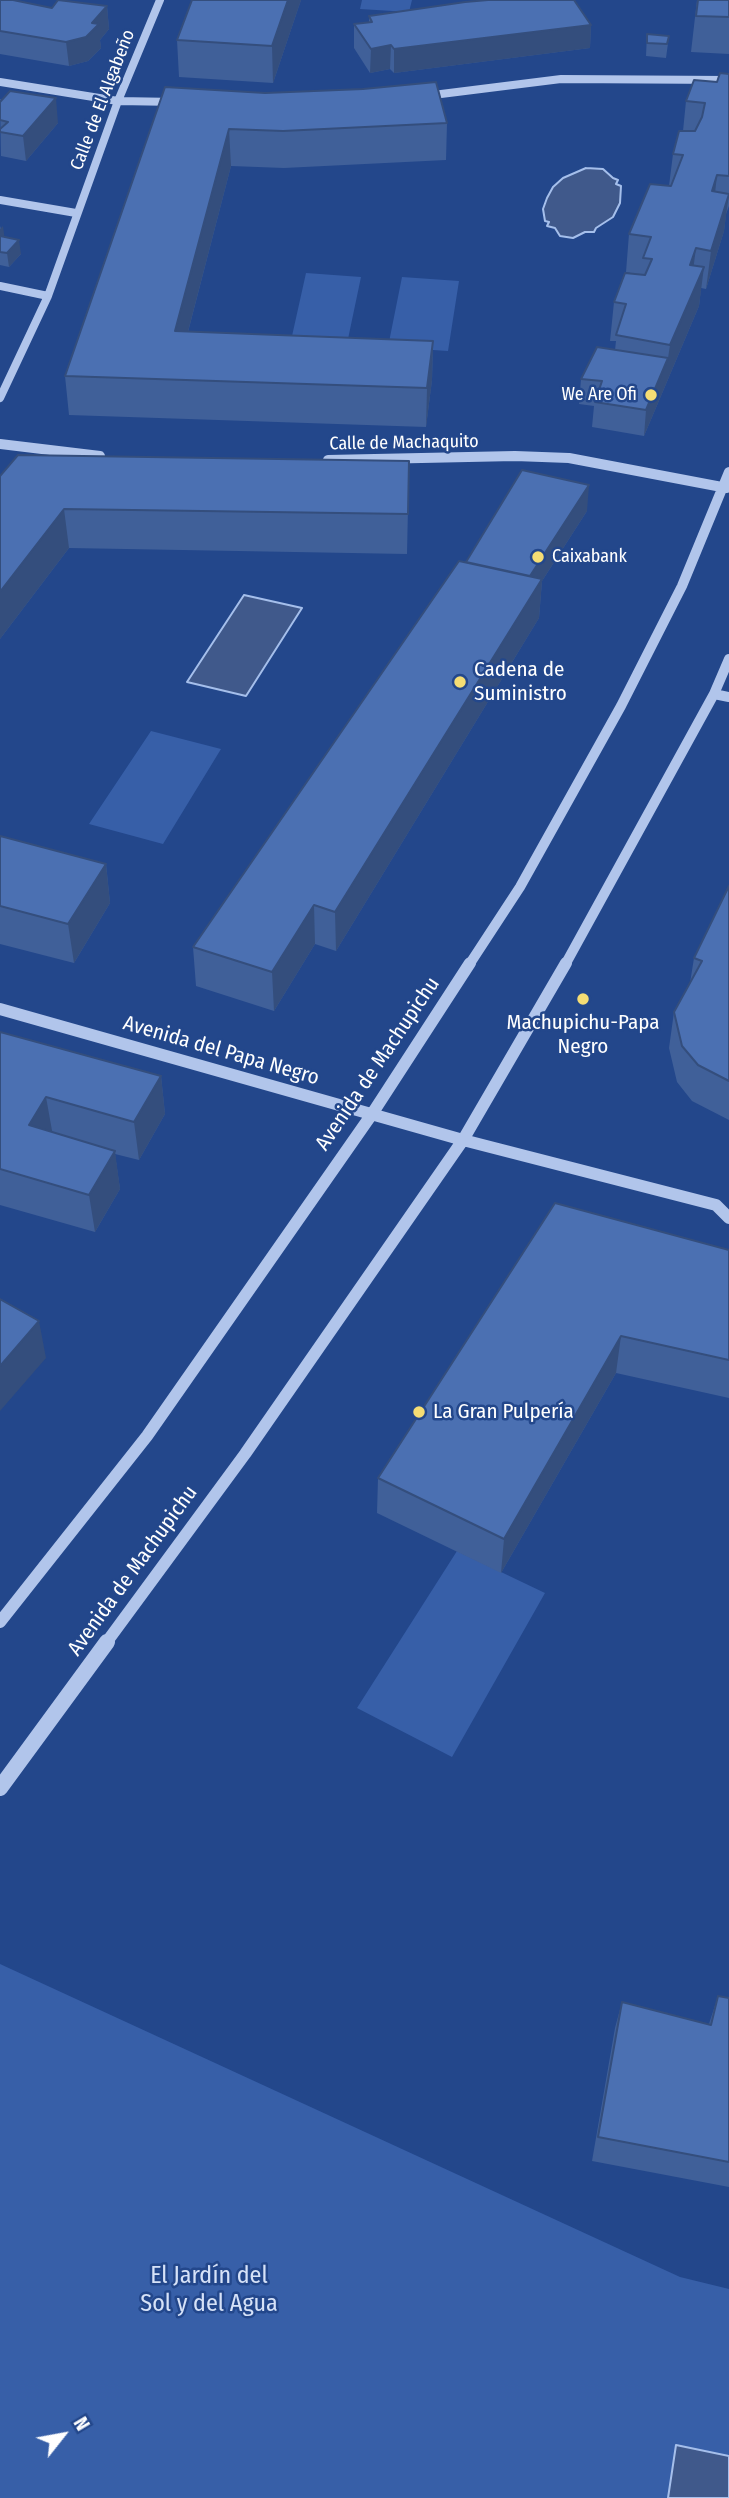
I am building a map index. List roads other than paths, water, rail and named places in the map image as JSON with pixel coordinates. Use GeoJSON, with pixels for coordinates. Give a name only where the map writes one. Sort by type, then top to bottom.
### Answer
{"type":"FeatureCollection","features":[{"type":"Feature","properties":{"kind":"street","name":"Calle de El Algabeño"},"geometry":{"type":"LineString","coordinates":[[0,398],[48,296],[118,101],[160,0]]}},
{"type":"Feature","properties":{"kind":"street"},"geometry":{"type":"LineString","coordinates":[[413,98],[561,79],[729,80]]}},
{"type":"Feature","properties":{"kind":"street"},"geometry":{"type":"LineString","coordinates":[[0,82],[118,101],[185,103]]}},
{"type":"Feature","properties":{"kind":"street"},"geometry":{"type":"LineString","coordinates":[[0,200],[76,213]]}},
{"type":"Feature","properties":{"kind":"street"},"geometry":{"type":"LineString","coordinates":[[0,286],[48,296]]}},
{"type":"Feature","properties":{"kind":"street"},"geometry":{"type":"LineString","coordinates":[[0,444],[107,457]]}},
{"type":"Feature","properties":{"kind":"street","name":"Calle de Machaquito"},"geometry":{"type":"LineString","coordinates":[[318,461],[515,456],[569,458],[726,487]]}},
{"type":"Feature","properties":{"kind":"street","name":"Avenida de Machupichu"},"geometry":{"type":"LineString","coordinates":[[0,1622],[147,1436],[372,1114],[520,887],[621,706],[682,586],[726,487],[729,472]]}},
{"type":"Feature","properties":{"kind":"street","name":"Avenida de Machupichu"},"geometry":{"type":"LineString","coordinates":[[0,1788],[245,1454],[463,1140],[551,990],[714,694],[729,659]]}},
{"type":"Feature","properties":{"kind":"street"},"geometry":{"type":"LineString","coordinates":[[714,694],[729,697]]}},
{"type":"Feature","properties":{"kind":"street","name":"Avenida del Papa Negro"},"geometry":{"type":"LineString","coordinates":[[0,1009],[463,1140],[716,1205]]}},
{"type":"Feature","properties":{"kind":"street"},"geometry":{"type":"LineString","coordinates":[[729,1199],[716,1205],[729,1219]]}},
{"type":"Feature","properties":{"kind":"place","name":"We Are Ofi"},"geometry":{"type":"Point","coordinates":[651,395]}},
{"type":"Feature","properties":{"kind":"place","name":"Caixabank"},"geometry":{"type":"Point","coordinates":[538,557]}},
{"type":"Feature","properties":{"kind":"place","name":"Cadena de Suministro"},"geometry":{"type":"Point","coordinates":[460,682]}},
{"type":"Feature","properties":{"kind":"place","name":"Machupichu-Papa Negro"},"geometry":{"type":"Point","coordinates":[583,999]}},
{"type":"Feature","properties":{"kind":"place","name":"La Gran Pulpería"},"geometry":{"type":"Point","coordinates":[419,1412]}},
{"type":"Feature","properties":{"kind":"park label","name":"El Jardín del Sol y del Agua"},"geometry":{"type":"Point","coordinates":[209,2290]}}]}
